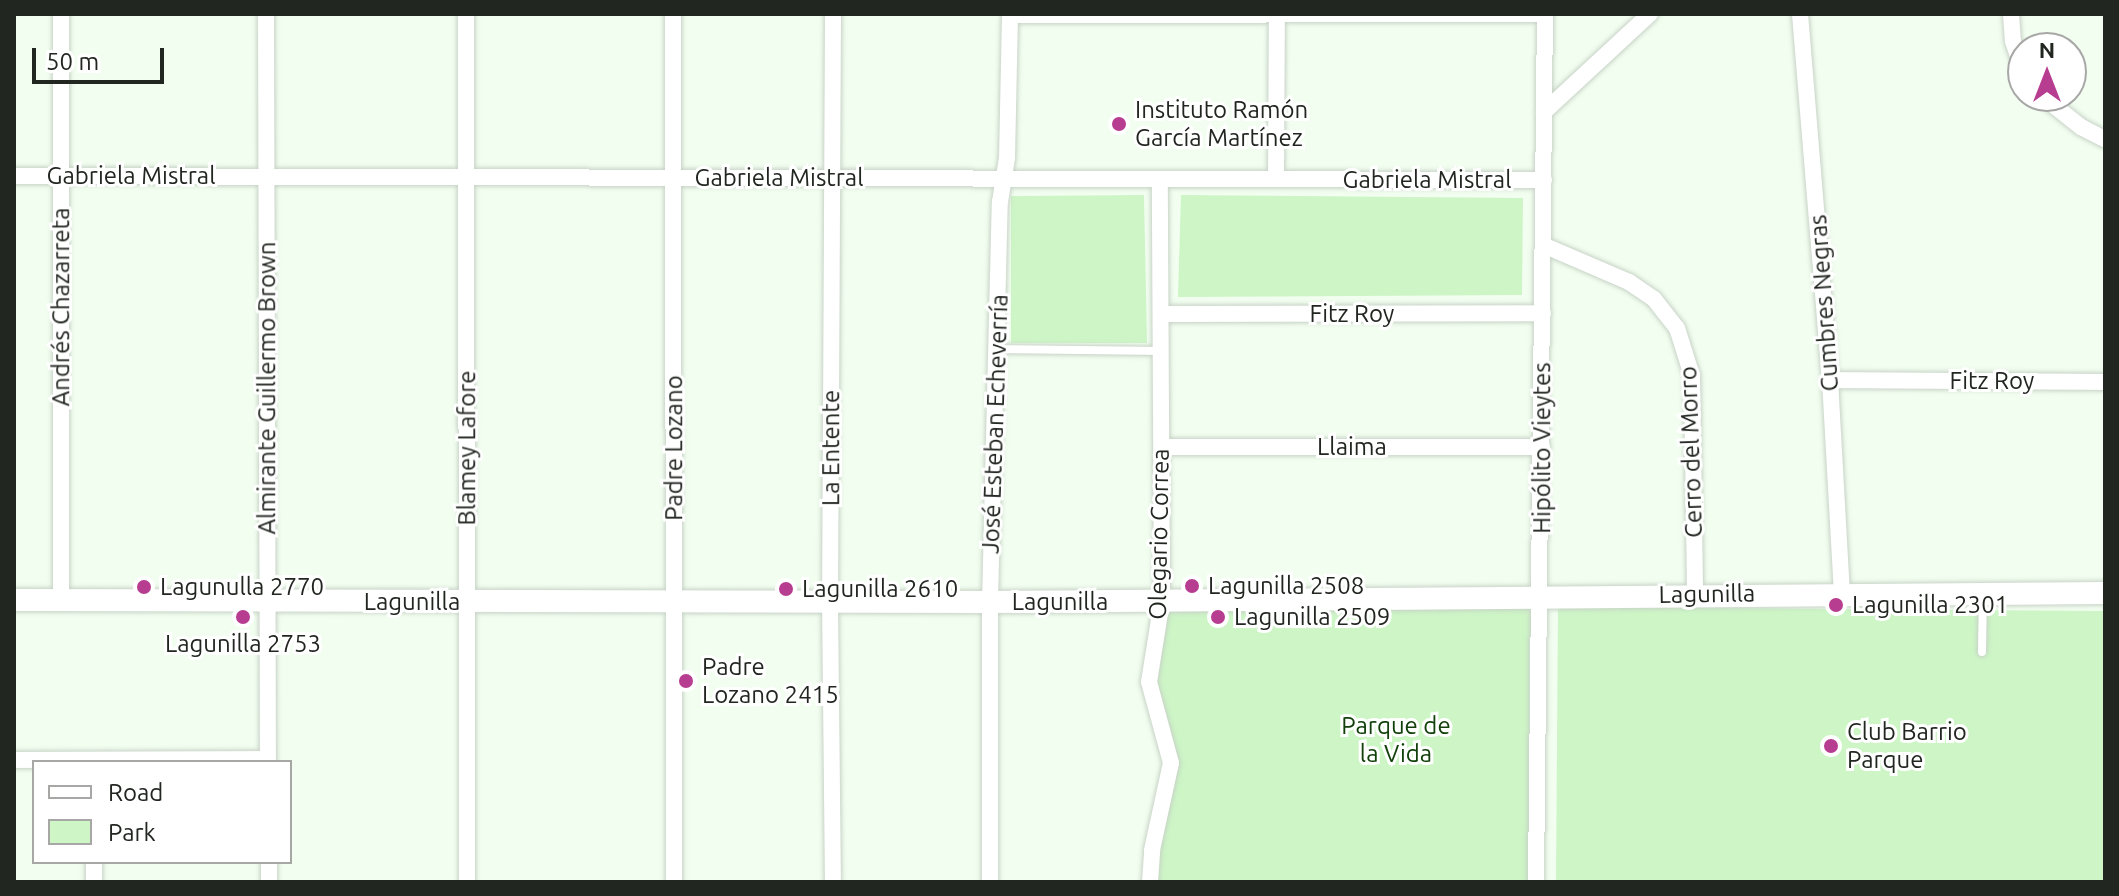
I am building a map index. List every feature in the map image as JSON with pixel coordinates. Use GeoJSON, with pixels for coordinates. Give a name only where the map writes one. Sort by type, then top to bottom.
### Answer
{"type":"FeatureCollection","features":[{"type":"Feature","properties":{"kind":"main road","name":"Lagunilla"},"geometry":{"type":"LineString","coordinates":[[14,600],[990,602],[2105,593]]}},
{"type":"Feature","properties":{"kind":"street","name":"Andrés Chazarreta"},"geometry":{"type":"LineString","coordinates":[[61,14],[61,601]]}},
{"type":"Feature","properties":{"kind":"street","name":"Almirante Guillermo Brown"},"geometry":{"type":"LineString","coordinates":[[266,14],[268,760]]}},
{"type":"Feature","properties":{"kind":"street","name":"Blamey Lafore"},"geometry":{"type":"LineString","coordinates":[[466,14],[467,882]]}},
{"type":"Feature","properties":{"kind":"street","name":"Padre Lozano"},"geometry":{"type":"LineString","coordinates":[[673,14],[674,882]]}},
{"type":"Feature","properties":{"kind":"street","name":"La Entente"},"geometry":{"type":"LineString","coordinates":[[833,14],[830,601],[833,882]]}},
{"type":"Feature","properties":{"kind":"street"},"geometry":{"type":"LineString","coordinates":[[1010,14],[1545,14]]}},
{"type":"Feature","properties":{"kind":"street","name":"José Esteban Echeverría"},"geometry":{"type":"LineString","coordinates":[[990,882],[990,602],[1010,14]]}},
{"type":"Feature","properties":{"kind":"street"},"geometry":{"type":"LineString","coordinates":[[1276,179],[1277,14]]}},
{"type":"Feature","properties":{"kind":"street","name":"Hipólito Vieytes"},"geometry":{"type":"LineString","coordinates":[[1536,882],[1545,14]]}},
{"type":"Feature","properties":{"kind":"street"},"geometry":{"type":"LineString","coordinates":[[1544,112],[1650,14]]}},
{"type":"Feature","properties":{"kind":"street","name":"Cumbres Negras"},"geometry":{"type":"LineString","coordinates":[[1800,14],[1830,380],[1842,593]]}},
{"type":"Feature","properties":{"kind":"street"},"geometry":{"type":"LineString","coordinates":[[2062,112],[2081,127],[2105,139]]}},
{"type":"Feature","properties":{"kind":"street","name":"Gabriela Mistral"},"geometry":{"type":"LineString","coordinates":[[14,176],[1544,180]]}},
{"type":"Feature","properties":{"kind":"street","name":"Olegario Correa"},"geometry":{"type":"LineString","coordinates":[[1150,882],[1152,850],[1171,763],[1149,682],[1162,601],[1160,179]]}},
{"type":"Feature","properties":{"kind":"street","name":"Cerro del Morro"},"geometry":{"type":"LineString","coordinates":[[1543,245],[1629,282],[1654,299],[1677,328],[1692,376],[1695,594]]}},
{"type":"Feature","properties":{"kind":"street","name":"Fitz Roy"},"geometry":{"type":"LineString","coordinates":[[1161,314],[1543,313]]}},
{"type":"Feature","properties":{"kind":"street","name":"Fitz Roy"},"geometry":{"type":"LineString","coordinates":[[1830,380],[2105,382]]}},
{"type":"Feature","properties":{"kind":"street","name":"Llaima"},"geometry":{"type":"LineString","coordinates":[[1162,447],[1542,447]]}},
{"type":"Feature","properties":{"kind":"lane"},"geometry":{"type":"LineString","coordinates":[[997,349],[1161,351]]}},
{"type":"Feature","properties":{"kind":"lane"},"geometry":{"type":"LineString","coordinates":[[1982,652],[1983,592]]}},
{"type":"Feature","properties":{"kind":"green space"},"geometry":{"type":"Polygon","coordinates":[[[1144,195],[1147,343],[1011,343],[1011,196],[1144,195]]]}},
{"type":"Feature","properties":{"kind":"green space"},"geometry":{"type":"Polygon","coordinates":[[[1181,195],[1523,198],[1522,295],[1178,297],[1181,195]]]}},
{"type":"Feature","properties":{"kind":"green space","name":"Parque de la Vida"},"geometry":{"type":"Polygon","coordinates":[[[1541,596],[1536,882],[1150,882],[1169,781],[1153,708],[1162,601],[1541,596]]]}},
{"type":"Feature","properties":{"kind":"green space","name":"Club Barrio Parque"},"geometry":{"type":"Polygon","coordinates":[[[1558,607],[2105,611],[2105,882],[1556,882],[1558,607]]]}},
{"type":"Feature","properties":{"kind":"place","name":"Instituto Ramón García Martínez"},"geometry":{"type":"Point","coordinates":[1119,124]}},
{"type":"Feature","properties":{"kind":"place","name":"Lagunilla 2508"},"geometry":{"type":"Point","coordinates":[1192,586]}},
{"type":"Feature","properties":{"kind":"place","name":"Lagunulla 2770"},"geometry":{"type":"Point","coordinates":[144,587]}},
{"type":"Feature","properties":{"kind":"place","name":"Lagunilla 2610"},"geometry":{"type":"Point","coordinates":[786,589]}},
{"type":"Feature","properties":{"kind":"place","name":"Lagunilla 2301"},"geometry":{"type":"Point","coordinates":[1836,605]}},
{"type":"Feature","properties":{"kind":"place","name":"Lagunilla 2753"},"geometry":{"type":"Point","coordinates":[243,617]}},
{"type":"Feature","properties":{"kind":"place","name":"Lagunilla 2509"},"geometry":{"type":"Point","coordinates":[1218,617]}},
{"type":"Feature","properties":{"kind":"place","name":"Padre Lozano 2415"},"geometry":{"type":"Point","coordinates":[686,681]}},
{"type":"Feature","properties":{"kind":"place","name":"Club Barrio Parque"},"geometry":{"type":"Point","coordinates":[1831,746]}}]}
